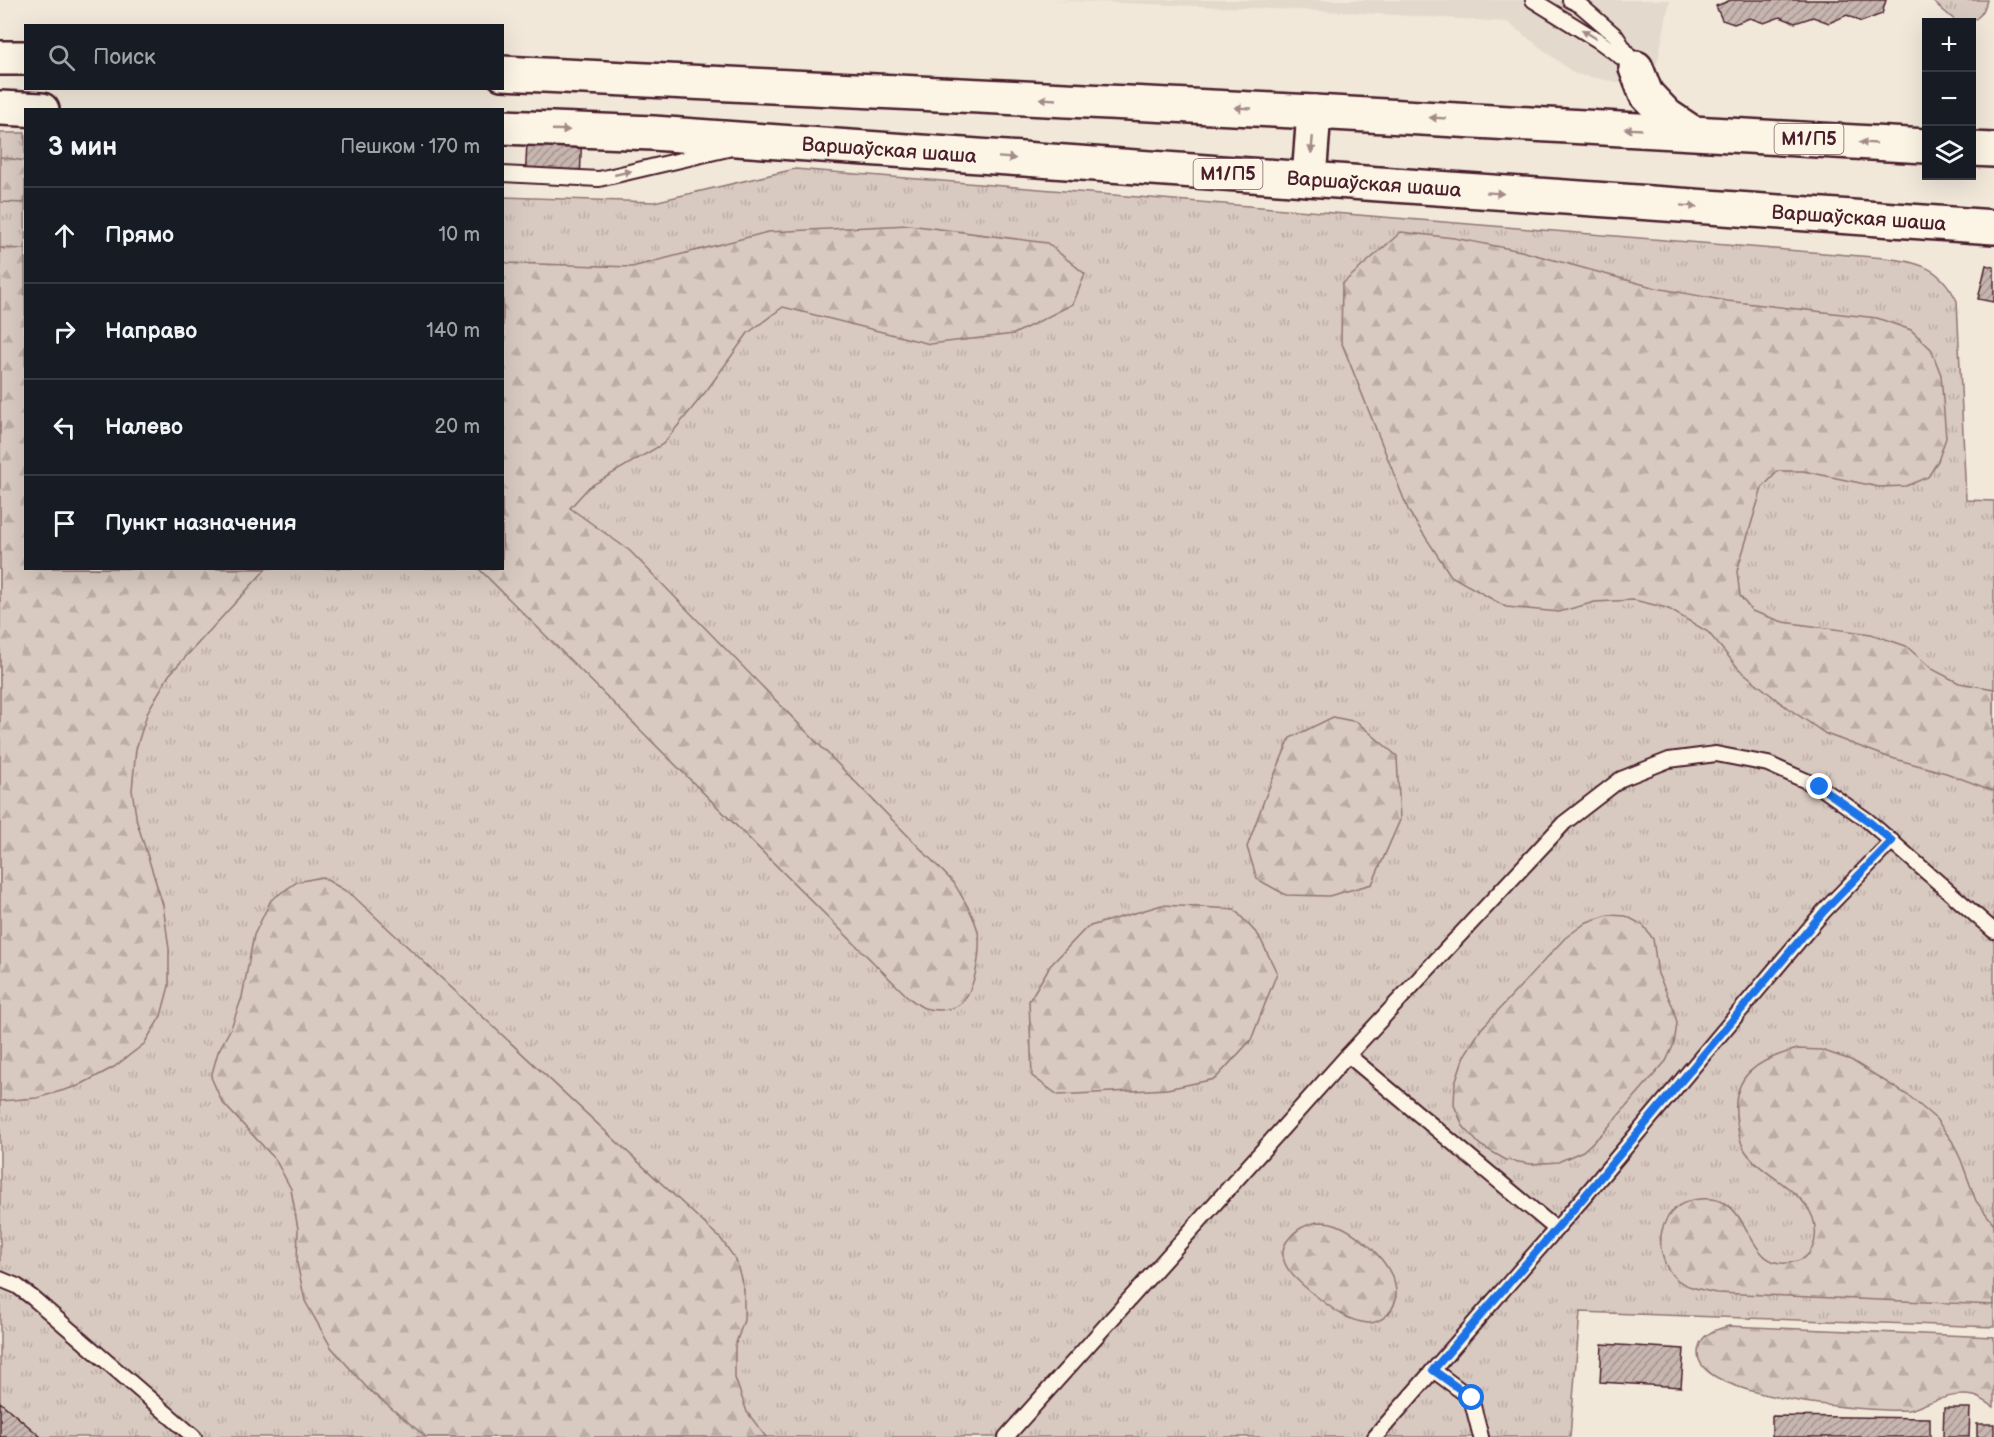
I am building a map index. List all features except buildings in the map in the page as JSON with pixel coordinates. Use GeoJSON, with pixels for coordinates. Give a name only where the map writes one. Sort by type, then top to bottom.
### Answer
{"type":"FeatureCollection","features":[{"type":"Feature","properties":{"kind":"highway"},"geometry":{"type":"LineString","coordinates":[[0,58],[24,58]]}},
{"type":"Feature","properties":{"kind":"highway"},"geometry":{"type":"LineString","coordinates":[[1636,68],[1646,94],[1667,116],[1691,132]]}},
{"type":"Feature","properties":{"kind":"highway","name":"М1/П5"},"geometry":{"type":"LineString","coordinates":[[504,73],[1314,112],[1922,147]]}},
{"type":"Feature","properties":{"kind":"highway"},"geometry":{"type":"LineString","coordinates":[[0,108],[24,109]]}},
{"type":"Feature","properties":{"kind":"highway"},"geometry":{"type":"LineString","coordinates":[[1309,179],[1314,112]]}},
{"type":"Feature","properties":{"kind":"highway","name":"Варшаўская шаша"},"geometry":{"type":"LineString","coordinates":[[504,127],[653,133],[1994,227]]}},
{"type":"Feature","properties":{"kind":"lane"},"geometry":{"type":"LineString","coordinates":[[1533,0],[1599,41],[1636,68]]}},
{"type":"Feature","properties":{"kind":"lane"},"geometry":{"type":"LineString","coordinates":[[1570,0],[1580,5],[1616,36],[1636,68]]}},
{"type":"Feature","properties":{"kind":"lane"},"geometry":{"type":"LineString","coordinates":[[504,174],[599,179],[765,141]]}},
{"type":"Feature","properties":{"kind":"lane"},"geometry":{"type":"LineString","coordinates":[[1006,1437],[1348,1055],[1564,823],[1621,779],[1669,760],[1716,754],[1768,764],[1820,787],[1867,820],[1994,931]]}},
{"type":"Feature","properties":{"kind":"lane"},"geometry":{"type":"LineString","coordinates":[[1375,1437],[1556,1229],[1824,911],[1892,841]]}},
{"type":"Feature","properties":{"kind":"lane"},"geometry":{"type":"LineString","coordinates":[[1348,1055],[1556,1229]]}},
{"type":"Feature","properties":{"kind":"lane"},"geometry":{"type":"LineString","coordinates":[[0,1279],[17,1286],[33,1298],[194,1437]]}},
{"type":"Feature","properties":{"kind":"lane"},"geometry":{"type":"LineString","coordinates":[[1433,1370],[1472,1398],[1481,1437]]}},
{"type":"Feature","properties":{"kind":"shaded area"},"geometry":{"type":"Polygon","coordinates":[[[1047,0],[1670,0],[1652,89],[1575,74],[1507,22],[1347,12],[1047,0]]]}},
{"type":"Feature","properties":{"kind":"green space"},"geometry":{"type":"Polygon","coordinates":[[[1931,0],[1987,0],[1983,11],[1977,18],[1952,18],[1931,0]]]}},
{"type":"Feature","properties":{"kind":"green space"},"geometry":{"type":"Polygon","coordinates":[[[0,133],[24,133],[24,570],[504,570],[504,197],[654,202],[795,169],[1885,258],[1909,262],[1928,269],[1944,281],[1951,290],[1957,301],[1966,500],[1994,501],[1994,1327],[1580,1312],[1570,1437],[0,1437],[0,133]]]}},
{"type":"Feature","properties":{"kind":"green space"},"geometry":{"type":"Polygon","coordinates":[[[0,157],[24,161],[24,203],[0,202],[0,157]]]}},
{"type":"Feature","properties":{"kind":"green space"},"geometry":{"type":"Polygon","coordinates":[[[909,225],[1047,243],[1085,274],[1073,304],[1014,334],[930,344],[783,307],[748,333],[707,390],[663,444],[589,487],[570,508],[630,551],[954,883],[976,924],[979,954],[969,991],[960,1004],[952,1008],[933,1010],[924,1008],[909,998],[480,570],[504,570],[504,261],[507,263],[632,267],[768,232],[909,225]]]}},
{"type":"Feature","properties":{"kind":"green space"},"geometry":{"type":"Polygon","coordinates":[[[1401,232],[1454,238],[1521,251],[1656,288],[1727,301],[1877,318],[1911,330],[1931,349],[1941,375],[1946,438],[1938,461],[1928,477],[1906,486],[1879,487],[1803,471],[1778,471],[1762,488],[1737,571],[1740,596],[1752,611],[1783,622],[1871,634],[1906,646],[1932,669],[1959,683],[1994,689],[1994,791],[1946,773],[1888,757],[1826,734],[1782,704],[1739,669],[1708,632],[1667,608],[1634,600],[1595,602],[1559,612],[1506,607],[1451,576],[1409,512],[1341,341],[1342,284],[1401,232]]]}},
{"type":"Feature","properties":{"kind":"green space"},"geometry":{"type":"Polygon","coordinates":[[[0,248],[24,249],[24,570],[265,570],[169,675],[148,711],[136,749],[132,790],[137,822],[163,905],[169,949],[169,986],[161,1016],[144,1044],[114,1067],[78,1086],[37,1098],[0,1101],[0,248]]]}},
{"type":"Feature","properties":{"kind":"green space"},"geometry":{"type":"Polygon","coordinates":[[[1333,717],[1357,722],[1397,756],[1400,820],[1372,884],[1329,896],[1286,895],[1257,879],[1247,847],[1290,738],[1333,717]]]}},
{"type":"Feature","properties":{"kind":"green space"},"geometry":{"type":"Polygon","coordinates":[[[322,877],[351,894],[721,1239],[736,1260],[744,1290],[744,1320],[735,1346],[735,1378],[747,1412],[766,1437],[426,1437],[368,1389],[331,1347],[305,1301],[297,1263],[298,1229],[291,1189],[275,1159],[222,1102],[211,1077],[218,1052],[231,1028],[242,997],[254,935],[271,900],[297,882],[322,877]]]}},
{"type":"Feature","properties":{"kind":"green space"},"geometry":{"type":"Polygon","coordinates":[[[1162,905],[1234,909],[1259,936],[1277,973],[1251,1040],[1215,1079],[1167,1089],[1058,1095],[1032,1076],[1029,1001],[1050,966],[1087,927],[1162,905]]]}},
{"type":"Feature","properties":{"kind":"green space"},"geometry":{"type":"Polygon","coordinates":[[[1608,915],[1626,916],[1643,925],[1653,939],[1658,974],[1673,1007],[1677,1023],[1674,1044],[1666,1061],[1604,1132],[1583,1151],[1558,1162],[1531,1164],[1506,1160],[1480,1145],[1463,1126],[1454,1105],[1455,1083],[1464,1056],[1481,1029],[1565,938],[1587,922],[1608,915]]]}},
{"type":"Feature","properties":{"kind":"green space"},"geometry":{"type":"Polygon","coordinates":[[[1798,1049],[1821,1050],[1851,1060],[1909,1096],[1936,1119],[1952,1141],[1976,1201],[1994,1224],[1994,1305],[1717,1293],[1686,1285],[1669,1271],[1662,1252],[1662,1230],[1671,1213],[1679,1206],[1700,1199],[1713,1199],[1726,1204],[1735,1212],[1762,1254],[1771,1260],[1782,1263],[1797,1261],[1804,1258],[1812,1249],[1815,1238],[1814,1223],[1809,1210],[1789,1189],[1753,1160],[1744,1149],[1737,1122],[1738,1092],[1750,1072],[1771,1058],[1798,1049]]]}},
{"type":"Feature","properties":{"kind":"green space"},"geometry":{"type":"Polygon","coordinates":[[[1317,1222],[1331,1223],[1357,1236],[1382,1260],[1391,1273],[1396,1288],[1395,1301],[1384,1318],[1368,1323],[1346,1317],[1310,1291],[1290,1272],[1283,1257],[1283,1249],[1287,1241],[1300,1229],[1317,1222]]]}},
{"type":"Feature","properties":{"kind":"green space"},"geometry":{"type":"Polygon","coordinates":[[[1729,1326],[1994,1337],[1994,1407],[1979,1398],[1967,1395],[1943,1398],[1908,1410],[1889,1410],[1826,1405],[1755,1392],[1725,1382],[1705,1369],[1698,1353],[1704,1337],[1713,1331],[1729,1326]]]}},
{"type":"Feature","properties":{"kind":"route"},"geometry":{"type":"LineString","coordinates":[[1472,1398],[1433,1370],[1584,1197],[1824,911],[1892,841],[1867,820],[1820,787]]}}]}
